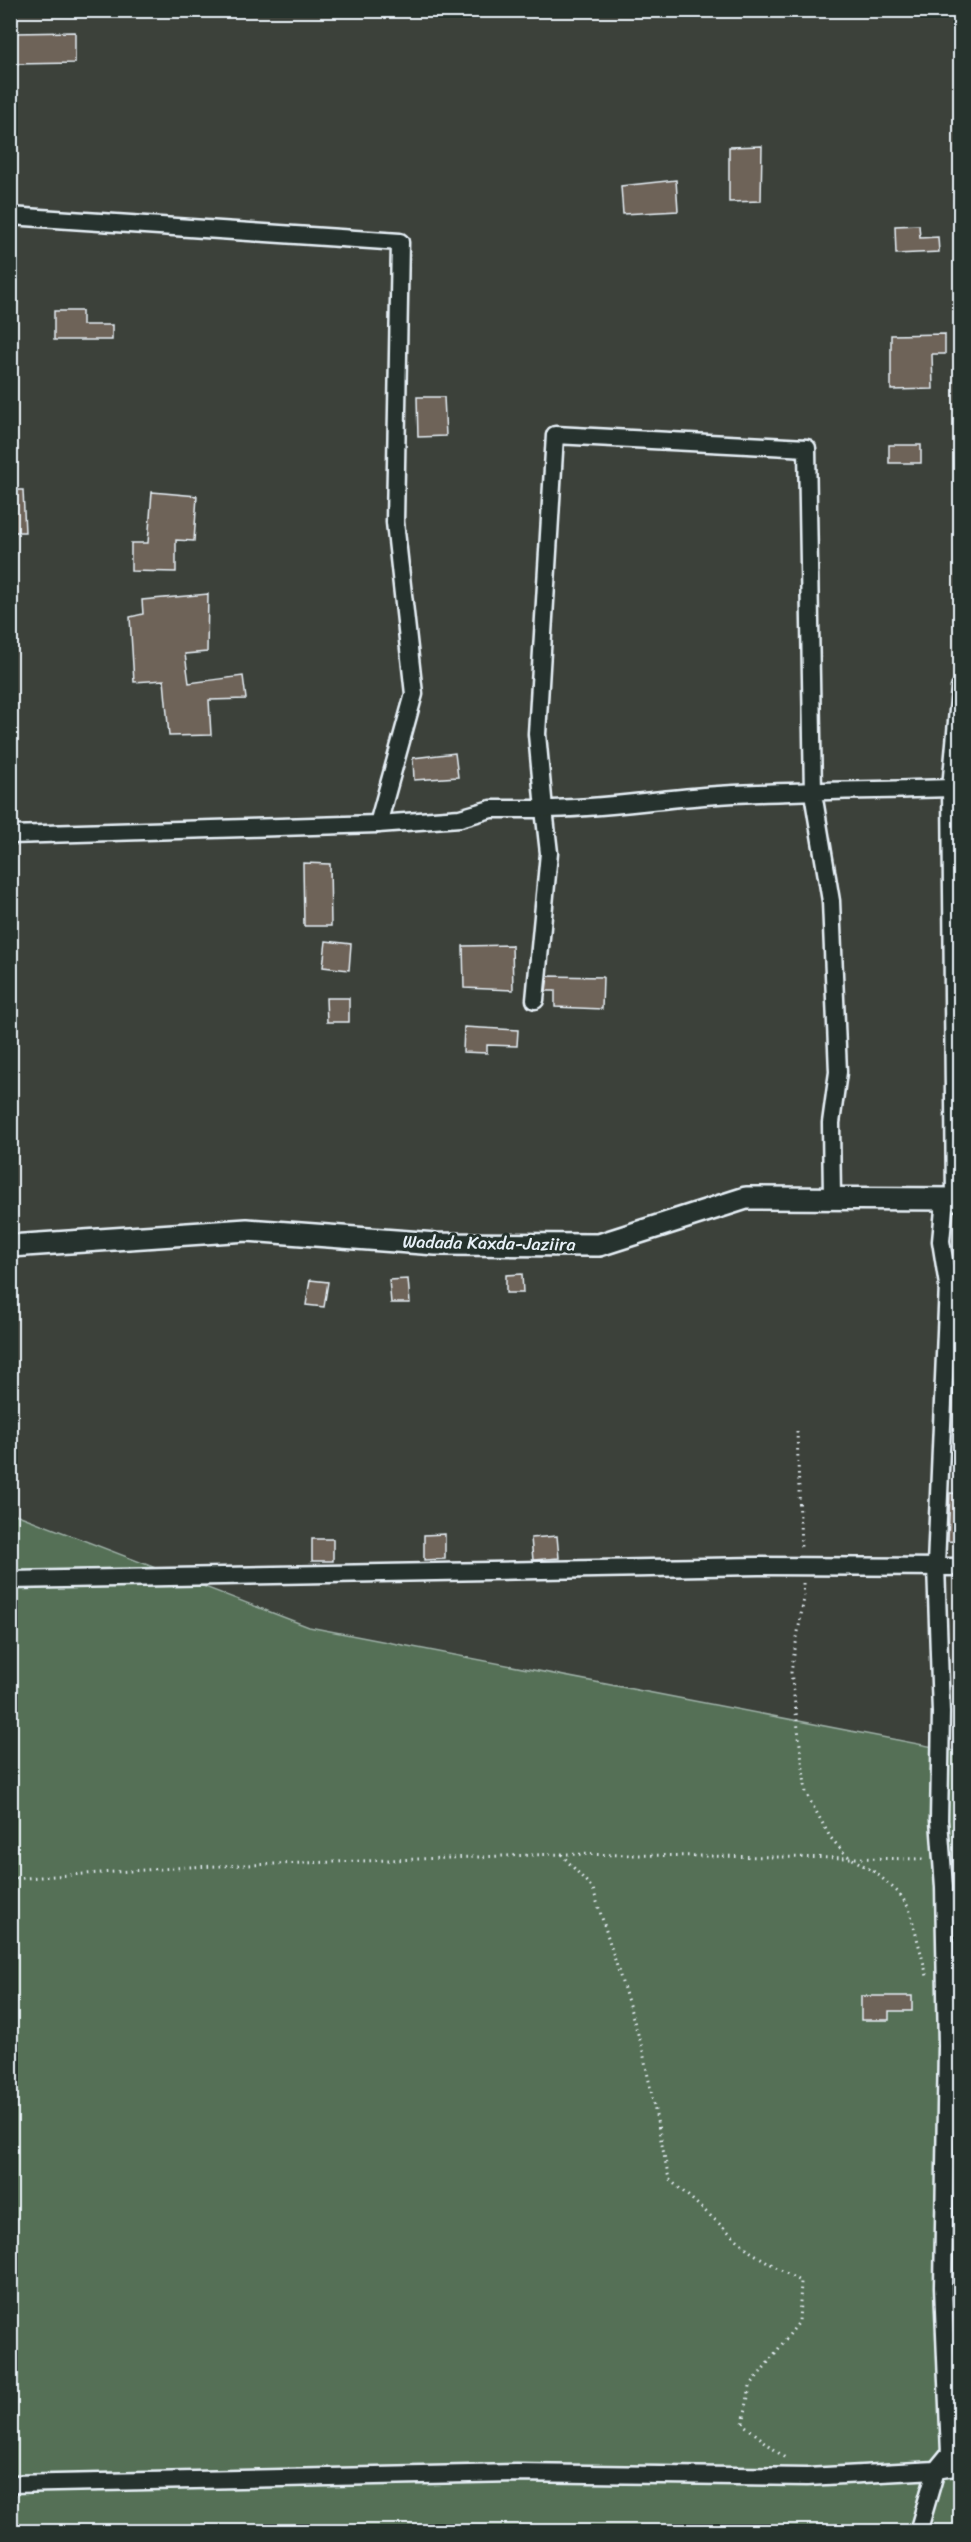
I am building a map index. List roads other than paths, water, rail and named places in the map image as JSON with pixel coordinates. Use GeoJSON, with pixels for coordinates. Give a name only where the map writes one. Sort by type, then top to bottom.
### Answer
{"type":"FeatureCollection","features":[{"type":"Feature","properties":{"kind":"street"},"geometry":{"type":"LineString","coordinates":[[10,216],[400,242],[395,522],[414,694],[378,824]]}},
{"type":"Feature","properties":{"kind":"street"},"geometry":{"type":"LineString","coordinates":[[535,1000],[549,853],[537,734],[555,435],[807,448],[813,793],[831,901],[838,1072],[831,1123],[832,1197]]}},
{"type":"Feature","properties":{"kind":"street"},"geometry":{"type":"LineString","coordinates":[[918,2532],[936,2470],[950,2453],[943,2287],[946,1997],[943,1863],[939,1820],[941,1713],[936,1565],[948,1284],[941,1241],[954,1199],[951,788],[960,688]]}},
{"type":"Feature","properties":{"kind":"street"},"geometry":{"type":"LineString","coordinates":[[10,835],[378,824],[460,818],[491,809],[591,809],[704,796],[951,788]]}},
{"type":"Feature","properties":{"kind":"street","name":"Wadada Kaxda-Jaziira"},"geometry":{"type":"LineString","coordinates":[[10,1246],[247,1230],[436,1244],[599,1245],[746,1198],[954,1199]]}},
{"type":"Feature","properties":{"kind":"street"},"geometry":{"type":"LineString","coordinates":[[10,1580],[802,1566],[936,1565],[960,1567]]}},
{"type":"Feature","properties":{"kind":"street"},"geometry":{"type":"LineString","coordinates":[[10,2484],[516,2473],[807,2477],[936,2470],[960,2466]]}}]}
